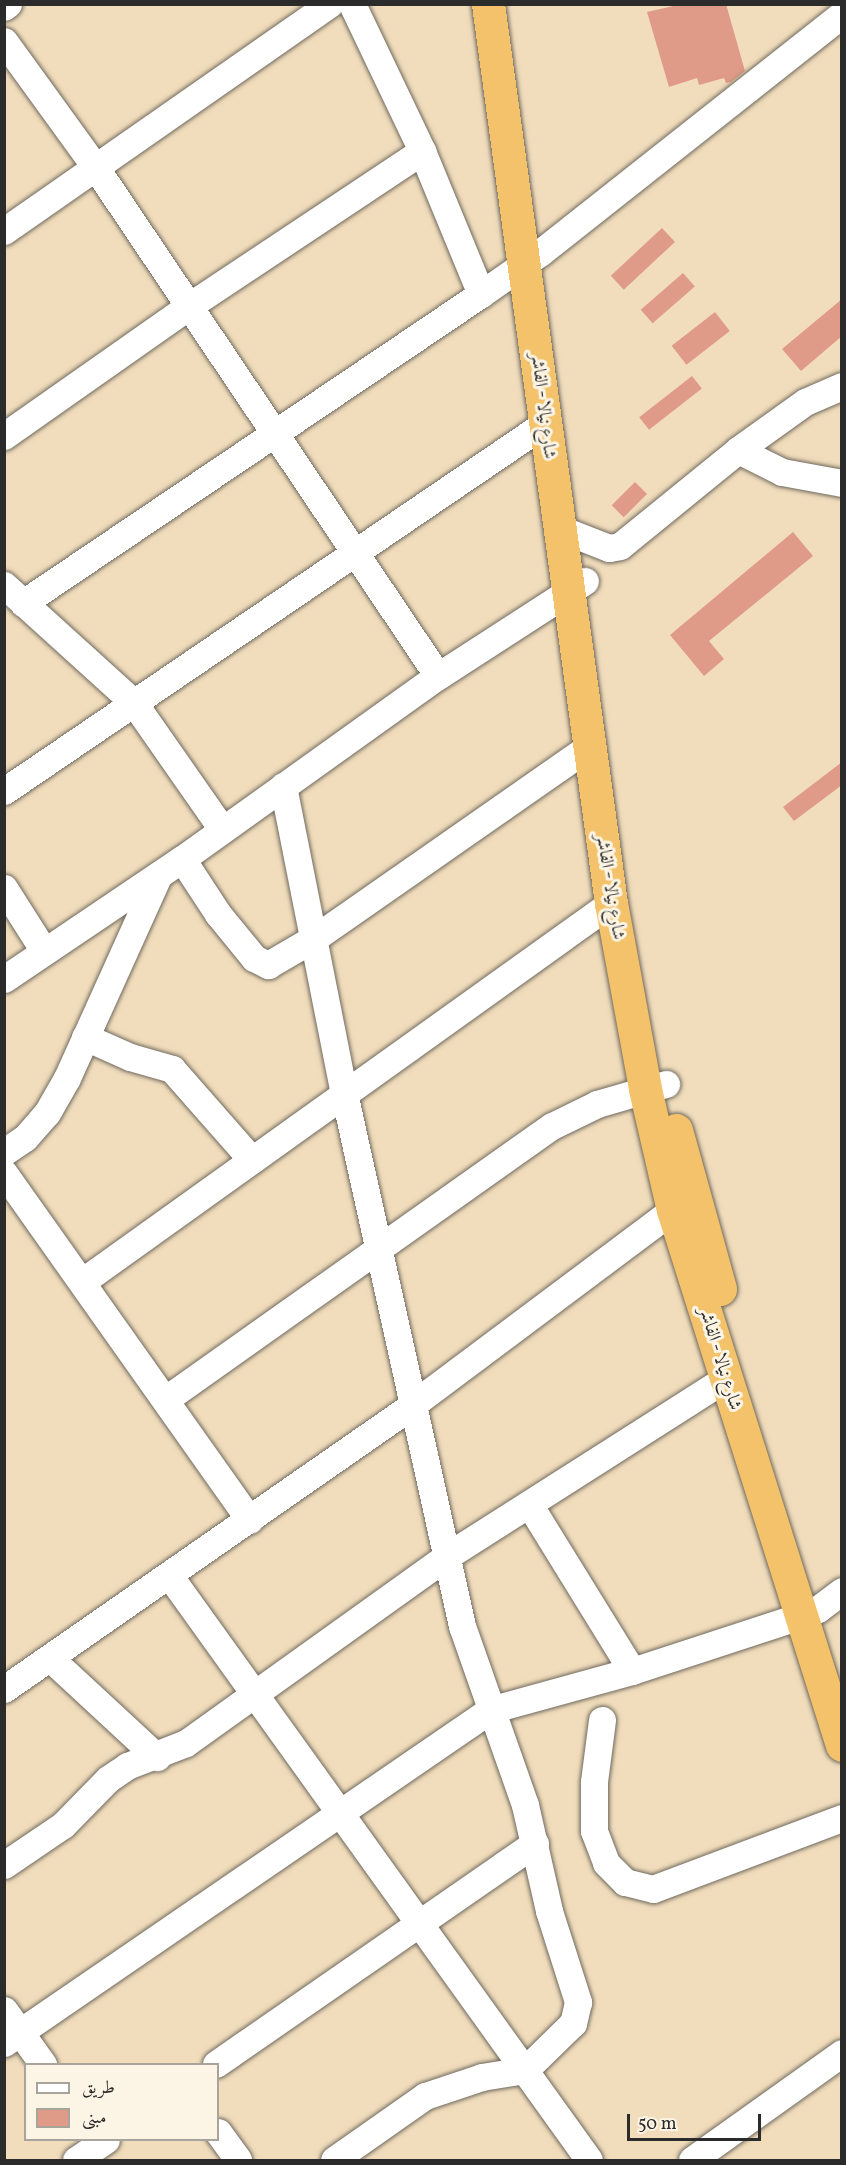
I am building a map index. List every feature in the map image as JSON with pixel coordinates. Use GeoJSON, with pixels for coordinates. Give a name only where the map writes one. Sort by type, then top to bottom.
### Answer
{"type":"FeatureCollection","features":[{"type":"Feature","properties":{"kind":"highway","name":"شارع نيالا - الفاشر"},"geometry":{"type":"LineString","coordinates":[[488,4],[532,258],[576,586],[632,899],[673,1210],[726,1379],[820,1605],[842,1745]]}},
{"type":"Feature","properties":{"kind":"highway","name":"شارع نيالا - الفاشر"},"geometry":{"type":"LineString","coordinates":[[508,4],[532,258]]}},
{"type":"Feature","properties":{"kind":"highway","name":"شارع نيالا - الفاشر"},"geometry":{"type":"LineString","coordinates":[[550,385],[544,424],[569,533]]}},
{"type":"Feature","properties":{"kind":"highway","name":"شارع نيالا - الفاشر"},"geometry":{"type":"LineString","coordinates":[[576,586],[588,747],[611,903],[655,1086],[842,1678]]}},
{"type":"Feature","properties":{"kind":"street"},"geometry":{"type":"LineString","coordinates":[[4,231],[330,4]]}},
{"type":"Feature","properties":{"kind":"street"},"geometry":{"type":"LineString","coordinates":[[352,4],[422,151],[481,294]]}},
{"type":"Feature","properties":{"kind":"street"},"geometry":{"type":"LineString","coordinates":[[222,829],[134,703],[14,594],[277,434],[481,294],[532,258],[842,14]]}},
{"type":"Feature","properties":{"kind":"street"},"geometry":{"type":"LineString","coordinates":[[4,41],[96,168],[438,676]]}},
{"type":"Feature","properties":{"kind":"street"},"geometry":{"type":"LineString","coordinates":[[4,436],[189,306],[422,151]]}},
{"type":"Feature","properties":{"kind":"street"},"geometry":{"type":"LineString","coordinates":[[569,533],[609,548],[620,546],[738,450],[796,408],[842,386]]}},
{"type":"Feature","properties":{"kind":"street"},"geometry":{"type":"LineString","coordinates":[[4,791],[353,551],[544,424]]}},
{"type":"Feature","properties":{"kind":"street"},"geometry":{"type":"LineString","coordinates":[[738,450],[782,472],[842,483]]}},
{"type":"Feature","properties":{"kind":"street"},"geometry":{"type":"LineString","coordinates":[[4,979],[158,876],[438,676],[576,586]]}},
{"type":"Feature","properties":{"kind":"street"},"geometry":{"type":"LineString","coordinates":[[182,859],[218,914],[254,958],[268,965],[316,937],[588,747]]}},
{"type":"Feature","properties":{"kind":"street"},"geometry":{"type":"LineString","coordinates":[[283,786],[316,937],[344,1093],[462,1626],[525,1805],[549,1911],[578,2002],[573,2024],[525,2070],[483,2077],[426,2096],[334,2160]]}},
{"type":"Feature","properties":{"kind":"street"},"geometry":{"type":"LineString","coordinates":[[4,1152],[25,1138],[47,1113],[85,1037],[158,876]]}},
{"type":"Feature","properties":{"kind":"street"},"geometry":{"type":"LineString","coordinates":[[4,888],[45,951]]}},
{"type":"Feature","properties":{"kind":"street"},"geometry":{"type":"LineString","coordinates":[[83,1281],[611,903]]}},
{"type":"Feature","properties":{"kind":"street"},"geometry":{"type":"LineString","coordinates":[[85,1037],[130,1057],[172,1069],[252,1160]]}},
{"type":"Feature","properties":{"kind":"street"},"geometry":{"type":"LineString","coordinates":[[166,1399],[377,1247],[552,1126],[597,1104],[655,1086]]}},
{"type":"Feature","properties":{"kind":"street"},"geometry":{"type":"LineString","coordinates":[[4,1173],[83,1281],[250,1520]]}},
{"type":"Feature","properties":{"kind":"street"},"geometry":{"type":"LineString","coordinates":[[4,1689],[250,1520],[412,1405],[673,1210]]}},
{"type":"Feature","properties":{"kind":"street"},"geometry":{"type":"LineString","coordinates":[[4,1865],[63,1824],[108,1779],[127,1766],[157,1757],[186,1743],[251,1693],[447,1556],[726,1379]]}},
{"type":"Feature","properties":{"kind":"street"},"geometry":{"type":"LineString","coordinates":[[530,1504],[632,1671]]}},
{"type":"Feature","properties":{"kind":"street"},"geometry":{"type":"LineString","coordinates":[[169,1575],[251,1693],[422,1924],[589,2160]]}},
{"type":"Feature","properties":{"kind":"street"},"geometry":{"type":"LineString","coordinates":[[12,2037],[337,1811],[490,1710],[632,1671],[820,1605]]}},
{"type":"Feature","properties":{"kind":"street"},"geometry":{"type":"LineString","coordinates":[[50,1658],[157,1757]]}},
{"type":"Feature","properties":{"kind":"street"},"geometry":{"type":"LineString","coordinates":[[602,1720],[594,1831],[606,1863],[625,1882],[653,1889],[842,1818]]}},
{"type":"Feature","properties":{"kind":"street"},"geometry":{"type":"LineString","coordinates":[[217,2063],[422,1924],[535,1842]]}},
{"type":"Feature","properties":{"kind":"street"},"geometry":{"type":"LineString","coordinates":[[4,2010],[12,2037],[42,2063]]}},
{"type":"Feature","properties":{"kind":"street"},"geometry":{"type":"LineString","coordinates":[[692,2160],[842,2053]]}},
{"type":"Feature","properties":{"kind":"street"},"geometry":{"type":"LineString","coordinates":[[219,2133],[238,2160]]}},
{"type":"Feature","properties":{"kind":"street"},"geometry":{"type":"LineString","coordinates":[[76,2160],[99,2141]]}},
{"type":"Feature","properties":{"kind":"building"},"geometry":{"type":"Polygon","coordinates":[[[682,4],[726,4],[745,71],[731,82],[726,83],[724,78],[699,85],[697,78],[669,87],[647,12],[682,4]]]}},
{"type":"Feature","properties":{"kind":"building"},"geometry":{"type":"Polygon","coordinates":[[[662,228],[675,242],[624,290],[611,276],[662,228]]]}},
{"type":"Feature","properties":{"kind":"building"},"geometry":{"type":"Polygon","coordinates":[[[683,273],[695,287],[653,323],[641,310],[683,273]]]}},
{"type":"Feature","properties":{"kind":"building"},"geometry":{"type":"Polygon","coordinates":[[[842,299],[842,336],[801,371],[782,349],[842,299]]]}},
{"type":"Feature","properties":{"kind":"building"},"geometry":{"type":"Polygon","coordinates":[[[715,312],[730,331],[686,365],[672,346],[715,312]]]}},
{"type":"Feature","properties":{"kind":"building"},"geometry":{"type":"Polygon","coordinates":[[[692,376],[702,389],[649,430],[639,417],[692,376]]]}},
{"type":"Feature","properties":{"kind":"building"},"geometry":{"type":"Polygon","coordinates":[[[635,482],[647,494],[624,517],[612,505],[635,482]]]}},
{"type":"Feature","properties":{"kind":"building"},"geometry":{"type":"Polygon","coordinates":[[[793,532],[813,556],[709,641],[724,659],[704,676],[670,635],[793,532]]]}},
{"type":"Feature","properties":{"kind":"building"},"geometry":{"type":"Polygon","coordinates":[[[842,762],[842,785],[794,821],[783,807],[842,762]]]}}]}
